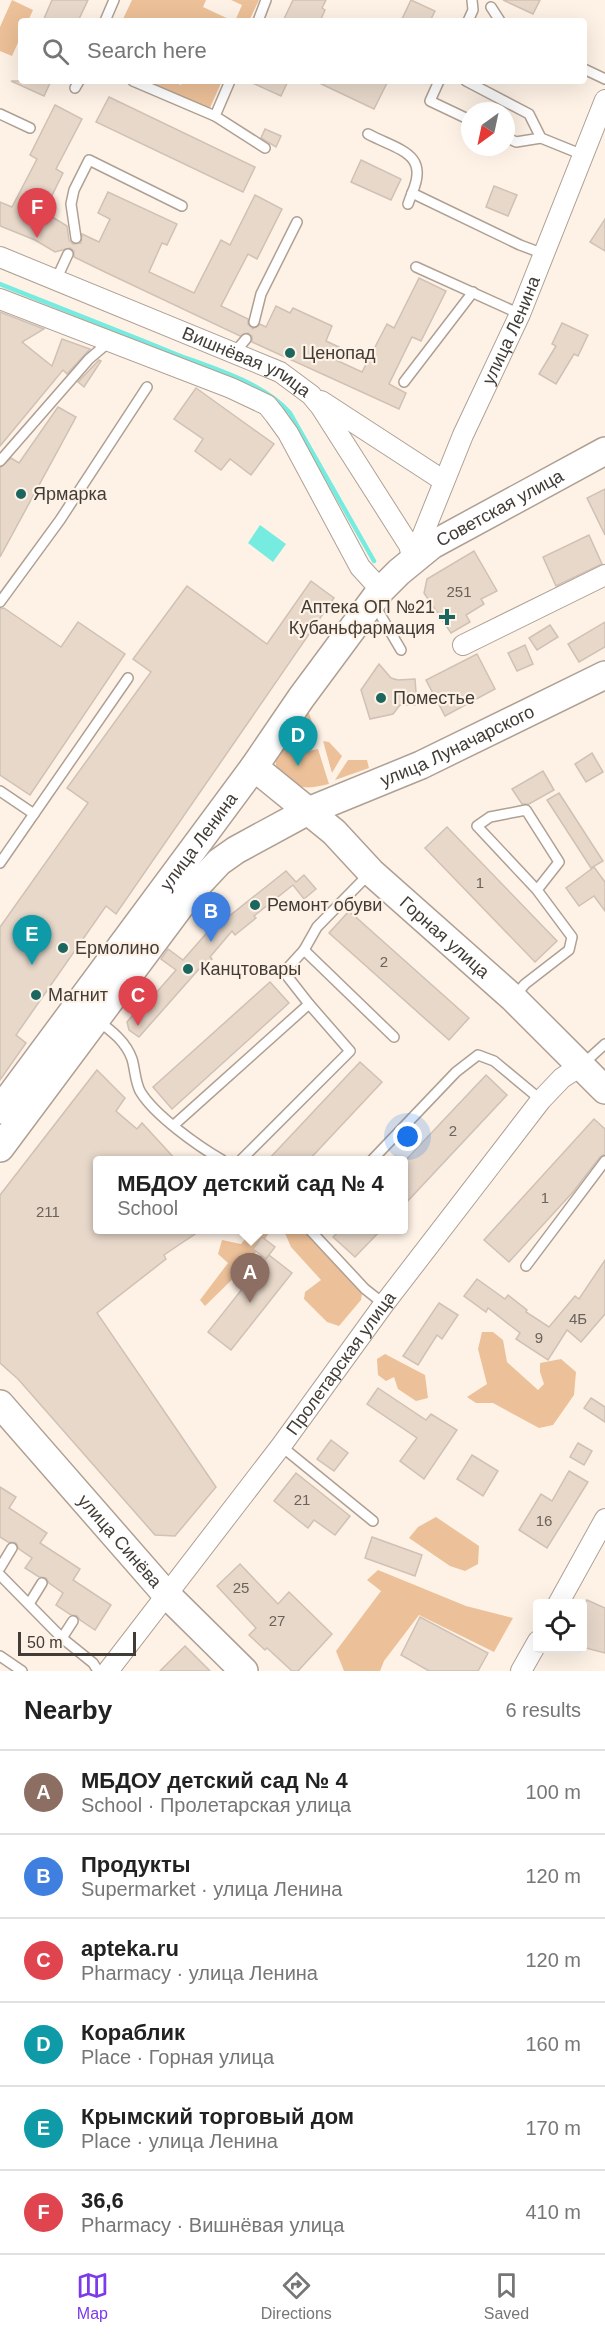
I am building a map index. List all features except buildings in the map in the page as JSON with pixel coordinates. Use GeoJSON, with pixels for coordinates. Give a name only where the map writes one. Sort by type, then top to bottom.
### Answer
{"type":"FeatureCollection","features":[{"type":"Feature","properties":{"kind":"main road","name":"Советская улица"},"geometry":{"type":"LineString","coordinates":[[392,581],[432,545],[605,451]]}},
{"type":"Feature","properties":{"kind":"main road","name":"улица Ленина"},"geometry":{"type":"LineString","coordinates":[[0,1148],[87,1012],[301,698],[392,581]]}},
{"type":"Feature","properties":{"kind":"main road","name":"улица Луначарского"},"geometry":{"type":"LineString","coordinates":[[306,812],[421,765],[605,675]]}},
{"type":"Feature","properties":{"kind":"main road","name":"Горная улица"},"geometry":{"type":"LineString","coordinates":[[254,767],[306,812],[334,832],[371,872],[513,998],[605,1090]]}},
{"type":"Feature","properties":{"kind":"main road","name":"улица Ленина"},"geometry":{"type":"LineString","coordinates":[[0,1110],[219,862],[236,850],[306,812]]}},
{"type":"Feature","properties":{"kind":"main road","name":"улица Синёва"},"geometry":{"type":"LineString","coordinates":[[0,1404],[165,1594],[244,1671]]}},
{"type":"Feature","properties":{"kind":"street","name":"улица Ленина"},"geometry":{"type":"LineString","coordinates":[[392,581],[444,481],[520,314],[605,100]]}},
{"type":"Feature","properties":{"kind":"street","name":"Вишнёвая улица"},"geometry":{"type":"LineString","coordinates":[[0,257],[56,280],[240,346],[311,395],[321,407],[402,536],[392,581],[360,567],[288,433],[267,405],[231,388],[0,298]]}},
{"type":"Feature","properties":{"kind":"street"},"geometry":{"type":"LineString","coordinates":[[311,395],[444,481]]}},
{"type":"Feature","properties":{"kind":"street"},"geometry":{"type":"LineString","coordinates":[[463,645],[605,575]]}},
{"type":"Feature","properties":{"kind":"street","name":"Пролетарская улица"},"geometry":{"type":"LineString","coordinates":[[108,1671],[281,1446],[384,1304],[541,1100],[562,1078],[582,1065]]}},
{"type":"Feature","properties":{"kind":"street"},"geometry":{"type":"LineString","coordinates":[[561,1599],[605,1519]]}},
{"type":"Feature","properties":{"kind":"street"},"geometry":{"type":"LineString","coordinates":[[521,1671],[533,1648]]}},
{"type":"Feature","properties":{"kind":"lane"},"geometry":{"type":"LineString","coordinates":[[106,18],[114,0]]}},
{"type":"Feature","properties":{"kind":"lane"},"geometry":{"type":"LineString","coordinates":[[259,18],[266,0]]}},
{"type":"Feature","properties":{"kind":"lane"},"geometry":{"type":"LineString","coordinates":[[469,18],[473,10],[472,0]]}},
{"type":"Feature","properties":{"kind":"lane"},"geometry":{"type":"LineString","coordinates":[[491,8],[498,18]]}},
{"type":"Feature","properties":{"kind":"lane"},"geometry":{"type":"LineString","coordinates":[[587,70],[605,79]]}},
{"type":"Feature","properties":{"kind":"lane"},"geometry":{"type":"LineString","coordinates":[[140,84],[215,116],[266,148]]}},
{"type":"Feature","properties":{"kind":"lane"},"geometry":{"type":"LineString","coordinates":[[215,116],[229,84]]}},
{"type":"Feature","properties":{"kind":"lane"},"geometry":{"type":"LineString","coordinates":[[438,84],[430,100],[461,116]]}},
{"type":"Feature","properties":{"kind":"lane"},"geometry":{"type":"LineString","coordinates":[[472,84],[529,114],[541,138]]}},
{"type":"Feature","properties":{"kind":"lane"},"geometry":{"type":"LineString","coordinates":[[0,114],[30,128]]}},
{"type":"Feature","properties":{"kind":"lane"},"geometry":{"type":"LineString","coordinates":[[368,134],[413,158],[418,168],[419,178],[408,204]]}},
{"type":"Feature","properties":{"kind":"lane"},"geometry":{"type":"LineString","coordinates":[[515,142],[541,138],[583,155]]}},
{"type":"Feature","properties":{"kind":"lane"},"geometry":{"type":"LineString","coordinates":[[76,238],[71,204],[74,190],[89,160],[182,206]]}},
{"type":"Feature","properties":{"kind":"lane"},"geometry":{"type":"LineString","coordinates":[[412,193],[520,245],[544,254]]}},
{"type":"Feature","properties":{"kind":"lane"},"geometry":{"type":"LineString","coordinates":[[254,322],[261,294],[297,222]]}},
{"type":"Feature","properties":{"kind":"lane"},"geometry":{"type":"LineString","coordinates":[[56,280],[68,254]]}},
{"type":"Feature","properties":{"kind":"lane"},"geometry":{"type":"LineString","coordinates":[[416,267],[520,314]]}},
{"type":"Feature","properties":{"kind":"lane"},"geometry":{"type":"LineString","coordinates":[[404,382],[473,292]]}},
{"type":"Feature","properties":{"kind":"lane"},"geometry":{"type":"LineString","coordinates":[[0,461],[89,359],[111,341]]}},
{"type":"Feature","properties":{"kind":"lane"},"geometry":{"type":"LineString","coordinates":[[0,602],[60,520],[147,387]]}},
{"type":"Feature","properties":{"kind":"lane"},"geometry":{"type":"LineString","coordinates":[[392,581],[401,651]]}},
{"type":"Feature","properties":{"kind":"lane"},"geometry":{"type":"LineString","coordinates":[[0,863],[128,678]]}},
{"type":"Feature","properties":{"kind":"lane"},"geometry":{"type":"LineString","coordinates":[[0,791],[34,814]]}},
{"type":"Feature","properties":{"kind":"lane"},"geometry":{"type":"LineString","coordinates":[[513,998],[525,984],[569,950],[572,937],[537,890],[477,826],[490,817],[526,810],[559,862],[537,890]]}},
{"type":"Feature","properties":{"kind":"lane"},"geometry":{"type":"LineString","coordinates":[[246,1156],[350,1051],[284,972],[304,950],[317,927],[371,872]]}},
{"type":"Feature","properties":{"kind":"lane"},"geometry":{"type":"LineString","coordinates":[[304,950],[394,1037]]}},
{"type":"Feature","properties":{"kind":"lane"},"geometry":{"type":"LineString","coordinates":[[174,1125],[309,1004]]}},
{"type":"Feature","properties":{"kind":"lane"},"geometry":{"type":"LineString","coordinates":[[87,1012],[113,1032],[127,1048],[139,1089],[148,1101],[199,1146],[214,1156]]}},
{"type":"Feature","properties":{"kind":"lane"},"geometry":{"type":"LineString","coordinates":[[582,1065],[605,1044]]}},
{"type":"Feature","properties":{"kind":"lane"},"geometry":{"type":"LineString","coordinates":[[377,1156],[456,1072],[478,1055],[494,1060],[541,1100]]}},
{"type":"Feature","properties":{"kind":"lane"},"geometry":{"type":"LineString","coordinates":[[526,1266],[605,1161]]}},
{"type":"Feature","properties":{"kind":"lane"},"geometry":{"type":"LineString","coordinates":[[314,1234],[365,1289],[384,1304]]}},
{"type":"Feature","properties":{"kind":"lane"},"geometry":{"type":"LineString","coordinates":[[281,1446],[373,1521]]}},
{"type":"Feature","properties":{"kind":"lane"},"geometry":{"type":"LineString","coordinates":[[0,1568],[12,1548]]}},
{"type":"Feature","properties":{"kind":"lane"},"geometry":{"type":"LineString","coordinates":[[0,1575],[98,1671]]}},
{"type":"Feature","properties":{"kind":"lane"},"geometry":{"type":"LineString","coordinates":[[29,1604],[42,1583]]}},
{"type":"Feature","properties":{"kind":"lane"},"geometry":{"type":"LineString","coordinates":[[62,1638],[73,1621]]}},
{"type":"Feature","properties":{"kind":"lane"},"geometry":{"type":"LineString","coordinates":[[0,1656],[22,1671]]}},
{"type":"Feature","properties":{"kind":"shaded area"},"geometry":{"type":"Polygon","coordinates":[[[12,0],[33,10],[29,18],[18,18],[18,43],[12,56],[0,51],[0,27],[12,0]]]}},
{"type":"Feature","properties":{"kind":"shaded area"},"geometry":{"type":"Polygon","coordinates":[[[132,0],[206,0],[203,7],[227,18],[123,18],[132,0]]]}},
{"type":"Feature","properties":{"kind":"shaded area"},"geometry":{"type":"Polygon","coordinates":[[[231,0],[259,0],[250,18],[236,18],[242,5],[231,0]]]}},
{"type":"Feature","properties":{"kind":"shaded area"},"geometry":{"type":"Polygon","coordinates":[[[153,84],[221,84],[209,110],[153,84]]]}},
{"type":"Feature","properties":{"kind":"shaded area"},"geometry":{"type":"Polygon","coordinates":[[[308,710],[315,732],[300,735],[305,752],[318,749],[329,784],[305,787],[295,783],[276,767],[275,754],[308,710]]]}},
{"type":"Feature","properties":{"kind":"shaded area"},"geometry":{"type":"Polygon","coordinates":[[[323,741],[329,742],[342,756],[332,773],[323,741]]]}},
{"type":"Feature","properties":{"kind":"shaded area"},"geometry":{"type":"Polygon","coordinates":[[[348,760],[367,760],[369,768],[335,780],[348,760]]]}},
{"type":"Feature","properties":{"kind":"shaded area"},"geometry":{"type":"Polygon","coordinates":[[[249,1234],[268,1234],[248,1264],[205,1306],[200,1300],[228,1263],[218,1254],[222,1240],[241,1244],[249,1234]]]}},
{"type":"Feature","properties":{"kind":"shaded area"},"geometry":{"type":"Polygon","coordinates":[[[285,1234],[307,1234],[363,1288],[361,1300],[339,1326],[327,1322],[304,1299],[305,1292],[321,1280],[291,1247],[285,1234]]]}},
{"type":"Feature","properties":{"kind":"shaded area"},"geometry":{"type":"Polygon","coordinates":[[[482,1332],[493,1332],[503,1340],[507,1362],[538,1390],[544,1384],[540,1363],[561,1359],[576,1372],[574,1395],[553,1425],[539,1428],[493,1403],[476,1403],[467,1397],[487,1384],[478,1349],[482,1332]]]}},
{"type":"Feature","properties":{"kind":"shaded area"},"geometry":{"type":"Polygon","coordinates":[[[385,1354],[425,1375],[428,1398],[416,1401],[398,1389],[394,1377],[386,1381],[378,1375],[377,1359],[385,1354]]]}},
{"type":"Feature","properties":{"kind":"shaded area"},"geometry":{"type":"Polygon","coordinates":[[[436,1517],[479,1546],[478,1564],[465,1571],[450,1566],[409,1538],[418,1527],[436,1517]]]}},
{"type":"Feature","properties":{"kind":"shaded area"},"geometry":{"type":"Polygon","coordinates":[[[378,1570],[466,1606],[513,1618],[494,1652],[419,1615],[384,1661],[380,1671],[344,1671],[336,1651],[381,1591],[367,1580],[378,1570]]]}},
{"type":"Feature","properties":{"kind":"water"},"geometry":{"type":"Polygon","coordinates":[[[260,525],[286,544],[273,562],[248,543],[260,525]]]}},
{"type":"Feature","properties":{"kind":"waterway"},"geometry":{"type":"LineString","coordinates":[[0,284],[238,378],[267,393],[290,413],[374,561]]}},
{"type":"Feature","properties":{"kind":"place","name":"36,6"},"geometry":{"type":"Point","coordinates":[37,238]}},
{"type":"Feature","properties":{"kind":"place","name":"Ценопад"},"geometry":{"type":"Point","coordinates":[290,353]}},
{"type":"Feature","properties":{"kind":"place","name":"Ярмарка"},"geometry":{"type":"Point","coordinates":[21,494]}},
{"type":"Feature","properties":{"kind":"place","name":"Аптека ОП №21 Кубаньфармация"},"geometry":{"type":"Point","coordinates":[447,617]}},
{"type":"Feature","properties":{"kind":"place","name":"Поместье"},"geometry":{"type":"Point","coordinates":[381,698]}},
{"type":"Feature","properties":{"kind":"place","name":"Кораблик"},"geometry":{"type":"Point","coordinates":[298,766]}},
{"type":"Feature","properties":{"kind":"place","name":"Ремонт обуви"},"geometry":{"type":"Point","coordinates":[255,905]}},
{"type":"Feature","properties":{"kind":"place","name":"Продукты"},"geometry":{"type":"Point","coordinates":[211,942]}},
{"type":"Feature","properties":{"kind":"place","name":"Ермолино"},"geometry":{"type":"Point","coordinates":[63,948]}},
{"type":"Feature","properties":{"kind":"place","name":"Крымский торговый дом"},"geometry":{"type":"Point","coordinates":[32,965]}},
{"type":"Feature","properties":{"kind":"place","name":"Канцтовары"},"geometry":{"type":"Point","coordinates":[188,969]}},
{"type":"Feature","properties":{"kind":"place","name":"Магнит"},"geometry":{"type":"Point","coordinates":[36,995]}},
{"type":"Feature","properties":{"kind":"place","name":"apteka.ru"},"geometry":{"type":"Point","coordinates":[138,1026]}},
{"type":"Feature","properties":{"kind":"place","name":"МБДОУ детский сад № 4"},"geometry":{"type":"Point","coordinates":[250,1303]}}]}
